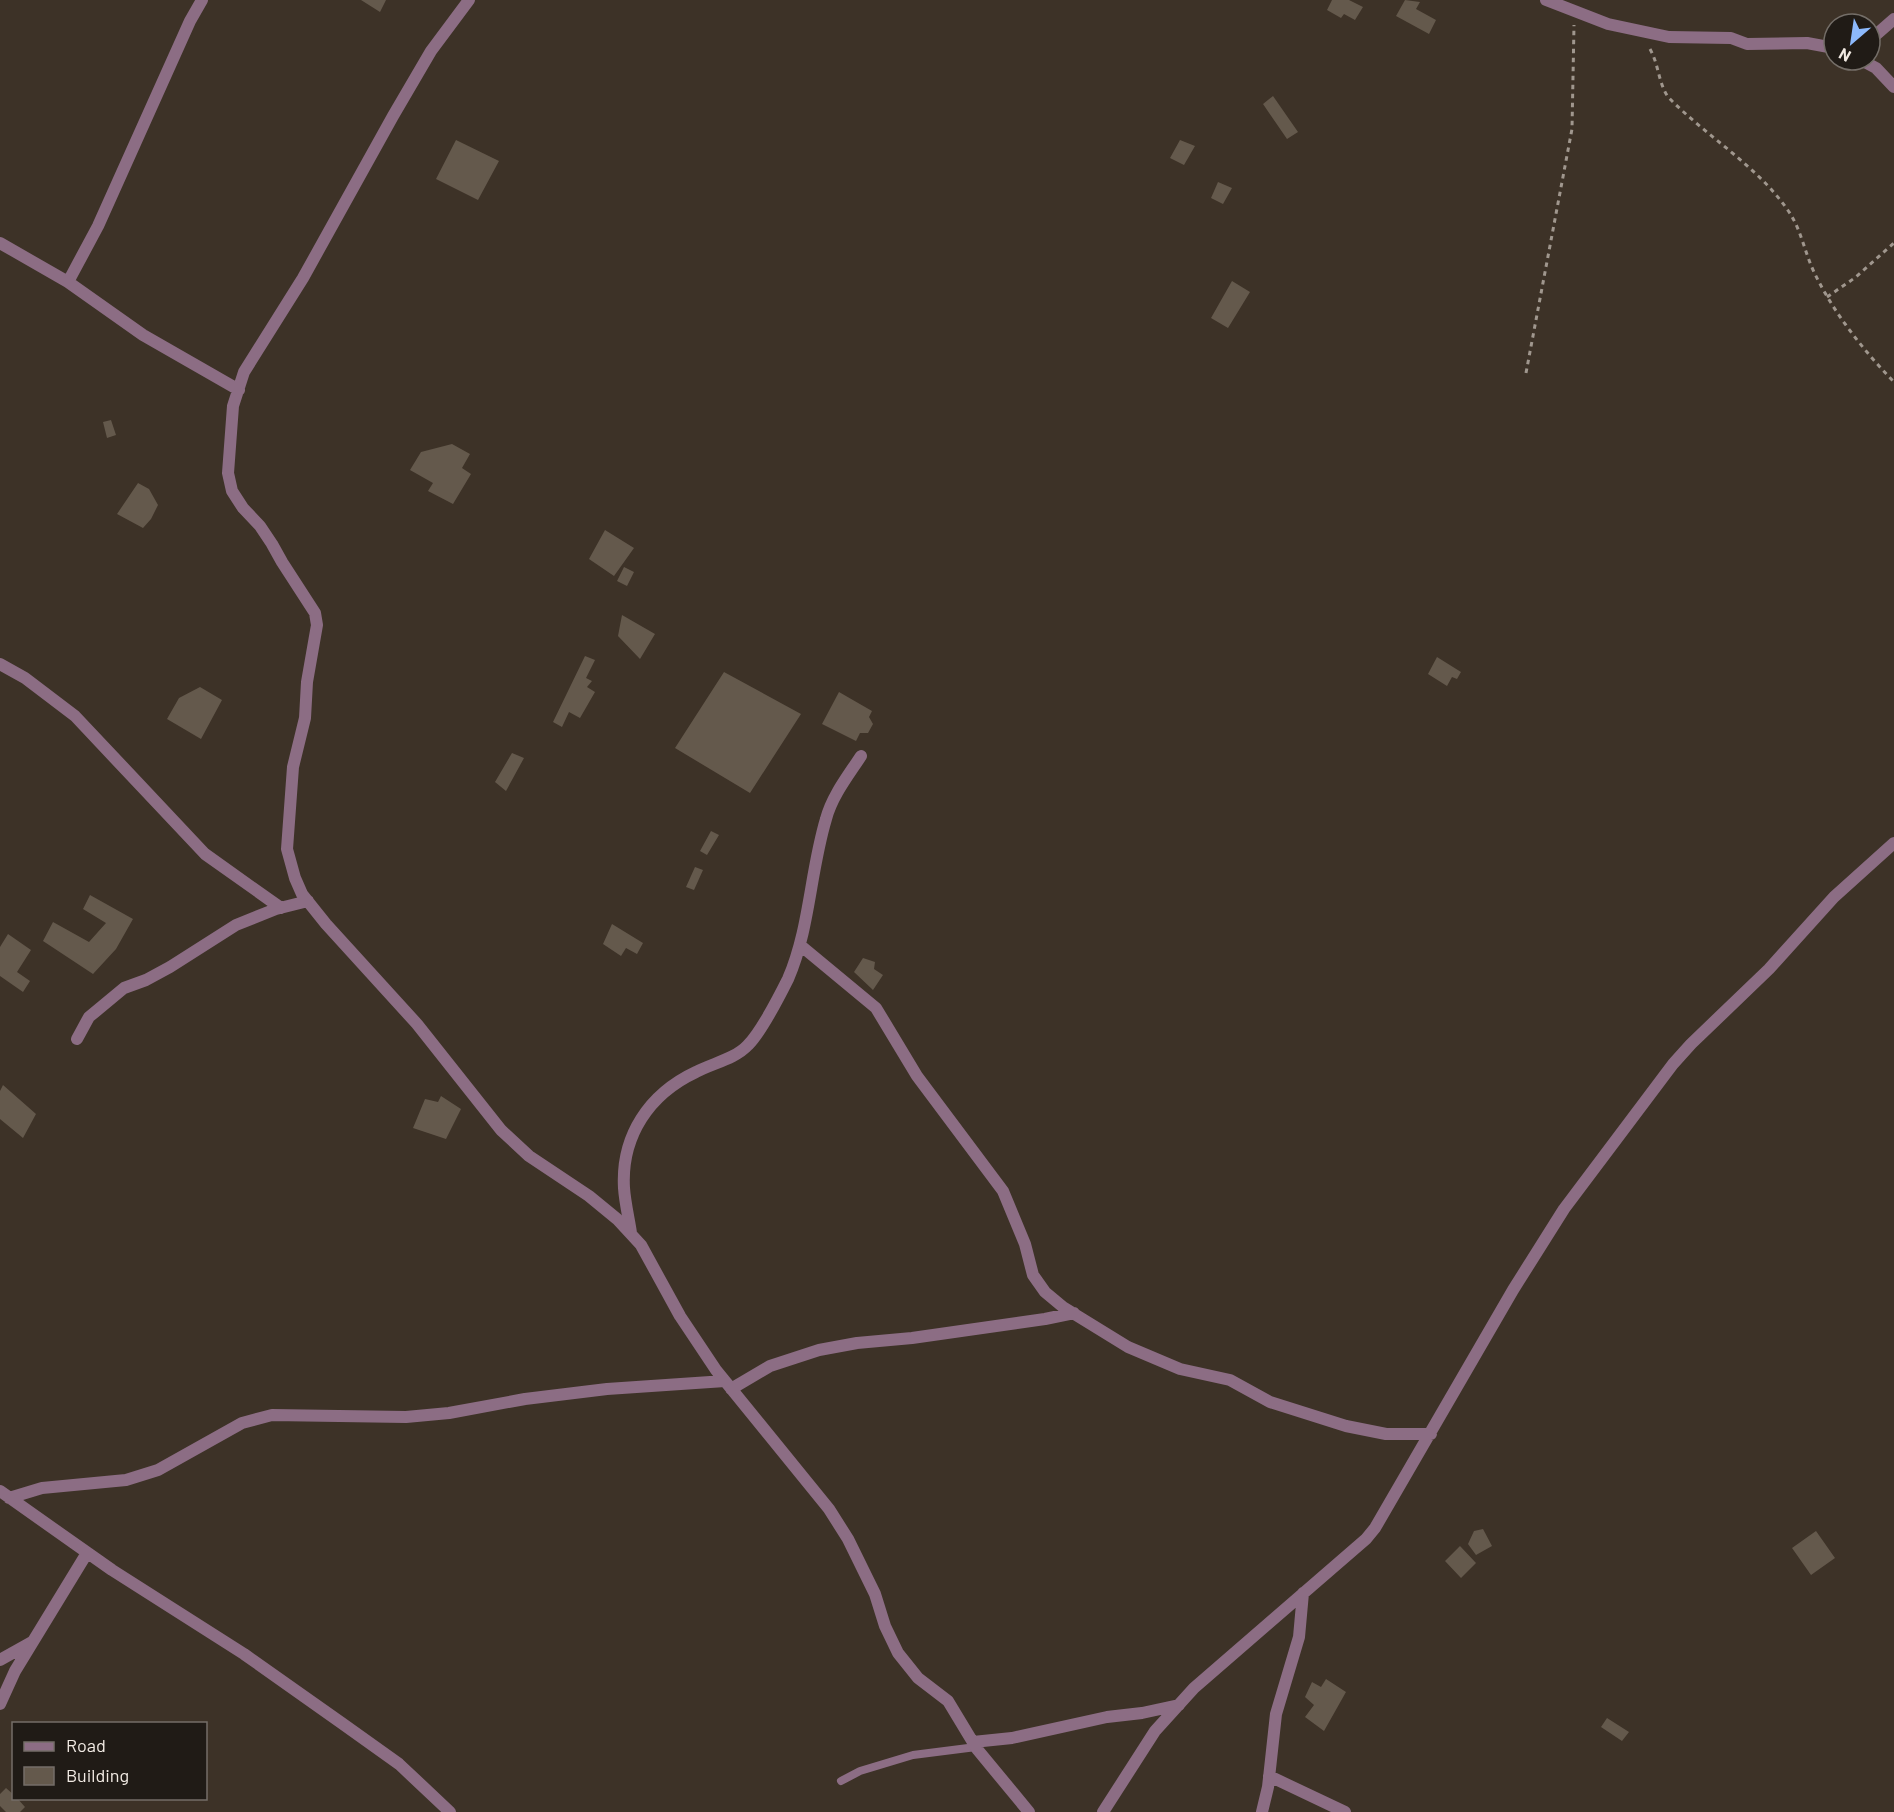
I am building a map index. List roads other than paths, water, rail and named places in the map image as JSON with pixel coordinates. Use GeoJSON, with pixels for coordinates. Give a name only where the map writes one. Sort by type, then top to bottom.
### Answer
{"type":"FeatureCollection","features":[{"type":"Feature","properties":{"kind":"street"},"geometry":{"type":"LineString","coordinates":[[68,282],[98,226],[190,21],[202,0]]}},
{"type":"Feature","properties":{"kind":"street"},"geometry":{"type":"LineString","coordinates":[[470,0],[431,51],[303,278],[244,372],[233,406],[228,447],[228,473],[232,491],[272,544],[315,613],[317,625],[305,718],[294,767],[287,849],[295,878],[302,894],[326,924],[417,1024],[501,1130],[529,1156],[589,1196],[617,1219],[641,1245],[680,1316],[728,1385],[829,1509],[848,1539],[875,1594],[885,1626],[898,1653],[918,1678],[948,1701],[975,1745],[1029,1812]]}},
{"type":"Feature","properties":{"kind":"street"},"geometry":{"type":"LineString","coordinates":[[1546,0],[1574,6],[1608,24],[1677,38],[1731,38],[1747,44],[1822,45]]}},
{"type":"Feature","properties":{"kind":"street"},"geometry":{"type":"LineString","coordinates":[[1882,30],[1894,19]]}},
{"type":"Feature","properties":{"kind":"street"},"geometry":{"type":"LineString","coordinates":[[1880,72],[1894,87]]}},
{"type":"Feature","properties":{"kind":"street"},"geometry":{"type":"LineString","coordinates":[[0,243],[68,282],[143,335],[238,390]]}},
{"type":"Feature","properties":{"kind":"street"},"geometry":{"type":"LineString","coordinates":[[0,664],[25,678],[75,716],[205,854],[281,908]]}},
{"type":"Feature","properties":{"kind":"street"},"geometry":{"type":"LineString","coordinates":[[631,1233],[624,1188],[630,1144],[647,1109],[661,1093],[693,1073],[739,1053],[758,1033],[788,979],[800,945],[826,819],[837,794],[861,756]]}},
{"type":"Feature","properties":{"kind":"street"},"geometry":{"type":"LineString","coordinates":[[1103,1812],[1155,1731],[1230,1655],[1366,1539],[1375,1528],[1513,1290],[1564,1209],[1673,1064],[1769,969],[1834,897],[1894,843]]}},
{"type":"Feature","properties":{"kind":"street"},"geometry":{"type":"LineString","coordinates":[[77,1039],[89,1017],[124,988],[146,980],[236,925],[281,908],[308,901]]}},
{"type":"Feature","properties":{"kind":"street"},"geometry":{"type":"LineString","coordinates":[[800,945],[876,1008],[917,1076],[1003,1191],[1025,1244],[1033,1275],[1045,1292],[1128,1347],[1179,1369],[1230,1380],[1270,1401],[1346,1426],[1386,1434],[1431,1434]]}},
{"type":"Feature","properties":{"kind":"street"},"geometry":{"type":"LineString","coordinates":[[4,1494],[126,1480],[158,1470],[242,1423],[272,1415],[406,1417],[449,1413],[525,1399],[607,1389],[728,1385],[770,1366],[819,1350],[1074,1313]]}},
{"type":"Feature","properties":{"kind":"street"},"geometry":{"type":"LineString","coordinates":[[4,1494],[87,1553],[244,1654],[343,1724],[399,1764],[450,1812]]}},
{"type":"Feature","properties":{"kind":"street"},"geometry":{"type":"LineString","coordinates":[[0,1704],[15,1671],[87,1553]]}},
{"type":"Feature","properties":{"kind":"street"},"geometry":{"type":"LineString","coordinates":[[1262,1812],[1269,1776],[1276,1714],[1299,1637],[1304,1593]]}},
{"type":"Feature","properties":{"kind":"street"},"geometry":{"type":"LineString","coordinates":[[0,1660],[33,1641]]}},
{"type":"Feature","properties":{"kind":"street"},"geometry":{"type":"LineString","coordinates":[[975,1745],[1107,1717],[1179,1706]]}},
{"type":"Feature","properties":{"kind":"street"},"geometry":{"type":"LineString","coordinates":[[1269,1776],[1345,1812]]}},
{"type":"Feature","properties":{"kind":"lane"},"geometry":{"type":"LineString","coordinates":[[841,1781],[860,1771],[913,1755],[975,1745]]}}]}
